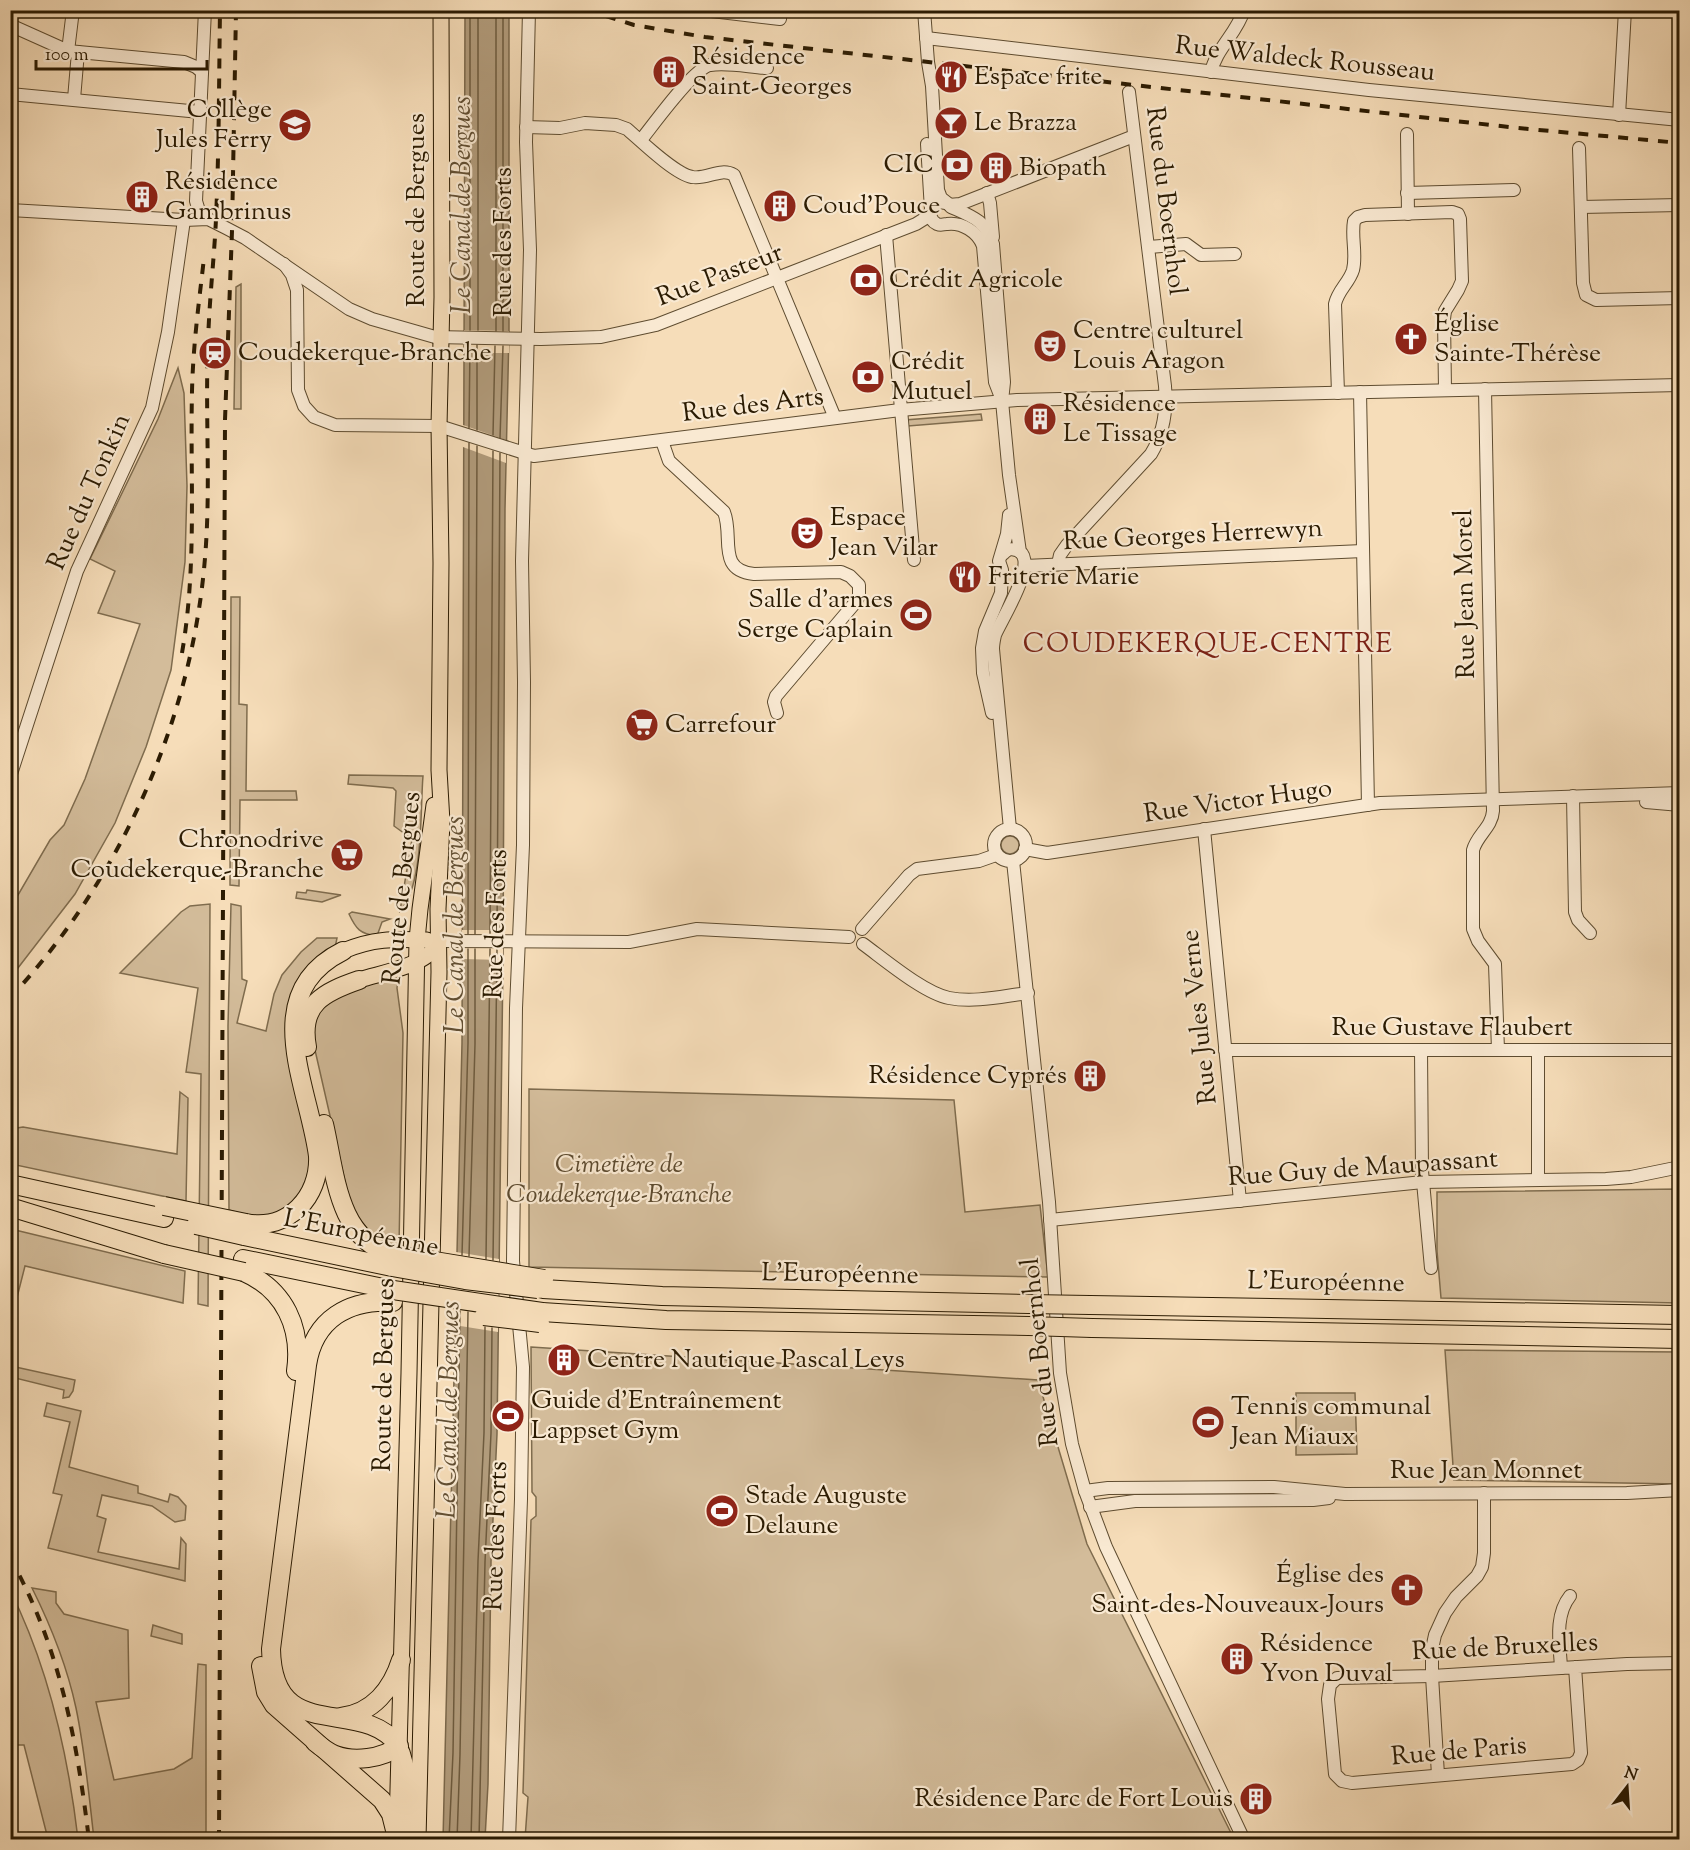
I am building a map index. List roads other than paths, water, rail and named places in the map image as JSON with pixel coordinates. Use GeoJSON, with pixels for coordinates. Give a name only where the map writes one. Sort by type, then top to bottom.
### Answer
{"type":"FeatureCollection","features":[{"type":"Feature","properties":{"kind":"highway"},"geometry":{"type":"LineString","coordinates":[[245,1230],[286,1218],[302,1206],[314,1185],[318,1167],[317,1150],[294,1047],[294,1018],[298,999],[312,973],[327,960],[343,951]]}},
{"type":"Feature","properties":{"kind":"highway"},"geometry":{"type":"LineString","coordinates":[[359,980],[330,991],[315,1003],[306,1024],[306,1042],[344,1207],[351,1224],[363,1240],[392,1261]]}},
{"type":"Feature","properties":{"kind":"highway","name":"L'Européenne"},"geometry":{"type":"LineString","coordinates":[[12,1184],[164,1212],[392,1261],[607,1294],[1680,1315]]}},
{"type":"Feature","properties":{"kind":"highway","name":"L'Européenne"},"geometry":{"type":"LineString","coordinates":[[10,1207],[244,1266],[393,1296],[541,1318],[1680,1339]]}},
{"type":"Feature","properties":{"kind":"highway"},"geometry":{"type":"LineString","coordinates":[[244,1266],[265,1283],[285,1305],[294,1326],[298,1349],[262,1638],[262,1673],[266,1692],[274,1705],[382,1800],[401,1838]]}},
{"type":"Feature","properties":{"kind":"highway"},"geometry":{"type":"LineString","coordinates":[[315,1742],[335,1755],[357,1758],[384,1755],[399,1746],[389,1735],[378,1728],[361,1722],[330,1718],[306,1711],[285,1696],[274,1676],[272,1660],[273,1624],[307,1365],[314,1341],[332,1318],[348,1308],[393,1296]]}},
{"type":"Feature","properties":{"kind":"highway"},"geometry":{"type":"LineString","coordinates":[[330,1718],[354,1714],[373,1704],[394,1681],[401,1660]]}},
{"type":"Feature","properties":{"kind":"main road","name":"Route de Bergues"},"geometry":{"type":"LineString","coordinates":[[418,1839],[438,909],[442,822],[439,770],[441,563],[439,426],[448,338],[441,10]]}},
{"type":"Feature","properties":{"kind":"main road","name":"Route de Bergues"},"geometry":{"type":"LineString","coordinates":[[401,1838],[399,1746],[417,940],[439,770]]}},
{"type":"Feature","properties":{"kind":"main road"},"geometry":{"type":"LineString","coordinates":[[343,951],[379,940],[398,938],[439,941],[432,953],[417,962],[359,980]]}},
{"type":"Feature","properties":{"kind":"main road"},"geometry":{"type":"LineString","coordinates":[[399,1746],[412,1728],[422,1697]]}},
{"type":"Feature","properties":{"kind":"street"},"geometry":{"type":"LineString","coordinates":[[73,10],[74,99]]}},
{"type":"Feature","properties":{"kind":"street","name":"Rue du Tonkin"},"geometry":{"type":"LineString","coordinates":[[10,777],[77,571],[152,408],[187,220],[194,215],[196,204],[204,10]]}},
{"type":"Feature","properties":{"kind":"street","name":"Rue des Forts"},"geometry":{"type":"LineString","coordinates":[[509,1839],[521,1505],[523,1367],[513,1261],[516,1008],[523,845],[524,454],[521,339],[530,242],[526,127],[529,10]]}},
{"type":"Feature","properties":{"kind":"street"},"geometry":{"type":"LineString","coordinates":[[703,10],[763,14],[780,19]]}},
{"type":"Feature","properties":{"kind":"street"},"geometry":{"type":"LineString","coordinates":[[924,10],[932,86],[938,190],[940,196],[949,205],[982,222],[990,234],[993,247]]}},
{"type":"Feature","properties":{"kind":"street"},"geometry":{"type":"LineString","coordinates":[[1211,72],[1216,59],[1236,30],[1244,10]]}},
{"type":"Feature","properties":{"kind":"street"},"geometry":{"type":"LineString","coordinates":[[1619,115],[1625,10]]}},
{"type":"Feature","properties":{"kind":"street"},"geometry":{"type":"LineString","coordinates":[[10,26],[58,48],[73,52],[184,62],[202,72]]}},
{"type":"Feature","properties":{"kind":"street","name":"Rue Waldeck Rousseau"},"geometry":{"type":"LineString","coordinates":[[926,38],[1211,72],[1680,120]]}},
{"type":"Feature","properties":{"kind":"street"},"geometry":{"type":"LineString","coordinates":[[928,62],[925,86],[930,211],[936,223],[969,229],[978,236],[982,243],[995,382],[1002,401]]}},
{"type":"Feature","properties":{"kind":"street"},"geometry":{"type":"LineString","coordinates":[[640,140],[702,68],[716,64],[767,68]]}},
{"type":"Feature","properties":{"kind":"street","name":"Rue du Boernhol"},"geometry":{"type":"LineString","coordinates":[[1058,564],[1067,545],[1151,454],[1163,426],[1166,396],[1129,92]]}},
{"type":"Feature","properties":{"kind":"street"},"geometry":{"type":"LineString","coordinates":[[10,94],[200,111]]}},
{"type":"Feature","properties":{"kind":"street"},"geometry":{"type":"LineString","coordinates":[[526,127],[560,128],[581,123],[616,125],[623,127],[688,176],[702,178],[726,172],[735,177],[835,418]]}},
{"type":"Feature","properties":{"kind":"street"},"geometry":{"type":"LineString","coordinates":[[1407,134],[1408,214]]}},
{"type":"Feature","properties":{"kind":"street"},"geometry":{"type":"LineString","coordinates":[[930,211],[937,203],[958,204],[1134,136]]}},
{"type":"Feature","properties":{"kind":"street"},"geometry":{"type":"LineString","coordinates":[[1579,148],[1583,290],[1588,297],[1596,300],[1680,298]]}},
{"type":"Feature","properties":{"kind":"street"},"geometry":{"type":"LineString","coordinates":[[1407,193],[1514,190]]}},
{"type":"Feature","properties":{"kind":"street"},"geometry":{"type":"LineString","coordinates":[[987,193],[990,204],[1004,382],[1002,401],[1009,475],[1020,552],[1025,559],[1018,589],[996,633],[993,645],[1010,829]]}},
{"type":"Feature","properties":{"kind":"street"},"geometry":{"type":"LineString","coordinates":[[196,204],[199,211],[208,219]]}},
{"type":"Feature","properties":{"kind":"street"},"geometry":{"type":"LineString","coordinates":[[947,224],[953,216],[949,205]]}},
{"type":"Feature","properties":{"kind":"street"},"geometry":{"type":"LineString","coordinates":[[1581,207],[1680,205]]}},
{"type":"Feature","properties":{"kind":"street"},"geometry":{"type":"LineString","coordinates":[[10,210],[187,220],[208,219]]}},
{"type":"Feature","properties":{"kind":"street","name":"Rue Pasteur"},"geometry":{"type":"LineString","coordinates":[[208,219],[245,238],[360,314],[416,333],[448,338],[589,339],[629,332],[669,320],[922,221],[930,211]]}},
{"type":"Feature","properties":{"kind":"street"},"geometry":{"type":"LineString","coordinates":[[1338,393],[1336,301],[1353,269],[1354,221],[1361,215],[1452,212],[1458,214],[1460,219],[1461,284],[1445,311],[1445,390]]}},
{"type":"Feature","properties":{"kind":"street"},"geometry":{"type":"LineString","coordinates":[[886,235],[914,560]]}},
{"type":"Feature","properties":{"kind":"street"},"geometry":{"type":"LineString","coordinates":[[1149,248],[1183,243],[1201,255],[1235,254]]}},
{"type":"Feature","properties":{"kind":"street"},"geometry":{"type":"LineString","coordinates":[[284,264],[296,282],[298,308]]}},
{"type":"Feature","properties":{"kind":"street"},"geometry":{"type":"LineString","coordinates":[[298,308],[307,290],[320,289]]}},
{"type":"Feature","properties":{"kind":"street","name":"Rue des Arts"},"geometry":{"type":"LineString","coordinates":[[298,308],[298,390],[310,414],[335,425],[439,426],[510,450],[538,456],[900,410],[1002,401],[1680,386]]}},
{"type":"Feature","properties":{"kind":"street","name":"Rue Jean Morel"},"geometry":{"type":"LineString","coordinates":[[1485,389],[1493,801],[1491,821],[1476,841],[1473,850],[1473,929],[1478,941],[1495,964],[1498,1050]]}},
{"type":"Feature","properties":{"kind":"street"},"geometry":{"type":"LineString","coordinates":[[1360,392],[1368,805]]}},
{"type":"Feature","properties":{"kind":"street"},"geometry":{"type":"LineString","coordinates":[[662,441],[669,461],[724,512],[731,562],[739,570],[750,574],[841,572],[855,580],[860,591],[856,602],[778,693],[774,702],[777,713]]}},
{"type":"Feature","properties":{"kind":"street"},"geometry":{"type":"LineString","coordinates":[[1003,759],[986,686],[981,653],[984,635],[1000,596],[1002,570],[999,561],[1009,522],[1009,475]]}},
{"type":"Feature","properties":{"kind":"street"},"geometry":{"type":"LineString","coordinates":[[1002,554],[1010,549],[1020,552]]}},
{"type":"Feature","properties":{"kind":"street","name":"Rue Georges Herrewyn"},"geometry":{"type":"LineString","coordinates":[[1024,567],[1363,551]]}},
{"type":"Feature","properties":{"kind":"street"},"geometry":{"type":"LineString","coordinates":[[1002,570],[1014,576],[1024,567]]}},
{"type":"Feature","properties":{"kind":"street","name":"Rue Victor Hugo"},"geometry":{"type":"LineString","coordinates":[[1573,800],[1680,793]]}},
{"type":"Feature","properties":{"kind":"street"},"geometry":{"type":"LineString","coordinates":[[1573,800],[1575,912],[1578,920],[1590,933]]}},
{"type":"Feature","properties":{"kind":"street","name":"Rue Victor Hugo"},"geometry":{"type":"LineString","coordinates":[[1025,849],[1047,853],[1391,802],[1573,800],[1680,805]]}},
{"type":"Feature","properties":{"kind":"street"},"geometry":{"type":"LineString","coordinates":[[1010,829],[1022,835],[1025,849],[1020,857],[1013,861],[1004,860],[996,855],[993,846],[995,838],[1002,831],[1010,829]]}},
{"type":"Feature","properties":{"kind":"street","name":"Rue Jules Verne"},"geometry":{"type":"LineString","coordinates":[[1204,829],[1240,1201]]}},
{"type":"Feature","properties":{"kind":"street"},"geometry":{"type":"LineString","coordinates":[[849,938],[853,929],[862,929],[909,875],[917,869],[979,861],[996,855]]}},
{"type":"Feature","properties":{"kind":"street","name":"Rue du Boernhol"},"geometry":{"type":"LineString","coordinates":[[1013,861],[1050,1220],[1062,1385],[1072,1444],[1090,1507],[1106,1547],[1244,1839]]}},
{"type":"Feature","properties":{"kind":"street"},"geometry":{"type":"LineString","coordinates":[[439,941],[629,942],[694,929],[849,938],[855,946],[863,944],[928,989],[945,997],[978,999],[1028,993]]}},
{"type":"Feature","properties":{"kind":"street"},"geometry":{"type":"LineString","coordinates":[[862,929],[867,936],[863,944]]}},
{"type":"Feature","properties":{"kind":"street","name":"Rue Gustave Flaubert"},"geometry":{"type":"LineString","coordinates":[[1226,1050],[1680,1050]]}},
{"type":"Feature","properties":{"kind":"street"},"geometry":{"type":"LineString","coordinates":[[1421,1050],[1423,1182],[1431,1268]]}},
{"type":"Feature","properties":{"kind":"street"},"geometry":{"type":"LineString","coordinates":[[1538,1050],[1538,1180]]}},
{"type":"Feature","properties":{"kind":"street","name":"Rue Guy de Maupassant"},"geometry":{"type":"LineString","coordinates":[[1050,1220],[1423,1182],[1621,1178],[1680,1167]]}},
{"type":"Feature","properties":{"kind":"street","name":"Rue Jean Monnet"},"geometry":{"type":"LineString","coordinates":[[1085,1491],[1108,1488],[1274,1487],[1345,1494],[1627,1493],[1680,1490]]}},
{"type":"Feature","properties":{"kind":"street"},"geometry":{"type":"LineString","coordinates":[[1438,1775],[1432,1649],[1442,1618],[1456,1597],[1478,1576],[1483,1564],[1484,1493]]}},
{"type":"Feature","properties":{"kind":"street","name":"Rue Jean Monnet"},"geometry":{"type":"LineString","coordinates":[[1627,1493],[1680,1498]]}},
{"type":"Feature","properties":{"kind":"street","name":"Rue Jean Monnet"},"geometry":{"type":"LineString","coordinates":[[1090,1507],[1135,1501],[1313,1500],[1345,1494]]}},
{"type":"Feature","properties":{"kind":"street"},"geometry":{"type":"LineString","coordinates":[[1561,1668],[1560,1620],[1570,1596]]}},
{"type":"Feature","properties":{"kind":"street","name":"Rue de Bruxelles"},"geometry":{"type":"LineString","coordinates":[[1342,1781],[1336,1777],[1334,1771],[1328,1695],[1334,1680],[1344,1676],[1432,1676],[1680,1663]]}},
{"type":"Feature","properties":{"kind":"street","name":"Rue de Paris"},"geometry":{"type":"LineString","coordinates":[[1342,1781],[1352,1783],[1569,1766],[1578,1760],[1581,1749],[1575,1667]]}},
{"type":"Feature","properties":{"kind":"water"},"geometry":{"type":"Polygon","coordinates":[[[509,10],[509,331],[505,509],[503,960],[497,1434],[491,1562],[488,1784],[485,1839],[443,1840],[462,1043],[465,11],[509,10]]]}},
{"type":"Feature","properties":{"kind":"railway"},"geometry":{"type":"LineString","coordinates":[[10,998],[50,952],[85,902],[117,849],[144,794],[167,737],[185,678],[197,619],[207,531],[207,371],[217,193],[220,10]]}},
{"type":"Feature","properties":{"kind":"railway"},"geometry":{"type":"LineString","coordinates":[[219,1840],[225,420],[232,231],[236,10]]}},
{"type":"Feature","properties":{"kind":"railway"},"geometry":{"type":"LineString","coordinates":[[587,10],[634,25],[705,37],[1518,128],[1680,143]]}},
{"type":"Feature","properties":{"kind":"railway"},"geometry":{"type":"LineString","coordinates":[[182,653],[190,588],[193,374],[204,258]]}},
{"type":"Feature","properties":{"kind":"railway"},"geometry":{"type":"LineString","coordinates":[[10,1558],[42,1625],[64,1695],[79,1767],[89,1840]]}},
{"type":"Feature","properties":{"kind":"place","name":"Résidence Saint-Georges"},"geometry":{"type":"Point","coordinates":[669,72]}},
{"type":"Feature","properties":{"kind":"place","name":"Espace frite"},"geometry":{"type":"Point","coordinates":[951,77]}},
{"type":"Feature","properties":{"kind":"place","name":"Le Brazza"},"geometry":{"type":"Point","coordinates":[951,123]}},
{"type":"Feature","properties":{"kind":"place","name":"Collège Jules Ferry"},"geometry":{"type":"Point","coordinates":[295,125]}},
{"type":"Feature","properties":{"kind":"place","name":"CIC"},"geometry":{"type":"Point","coordinates":[957,165]}},
{"type":"Feature","properties":{"kind":"place","name":"Biopath"},"geometry":{"type":"Point","coordinates":[996,168]}},
{"type":"Feature","properties":{"kind":"place","name":"Résidence Gambrinus"},"geometry":{"type":"Point","coordinates":[142,197]}},
{"type":"Feature","properties":{"kind":"place","name":"Coud'Pouce"},"geometry":{"type":"Point","coordinates":[780,206]}},
{"type":"Feature","properties":{"kind":"place","name":"Crédit Agricole"},"geometry":{"type":"Point","coordinates":[866,280]}},
{"type":"Feature","properties":{"kind":"place","name":"Église Sainte-Thérèse"},"geometry":{"type":"Point","coordinates":[1411,339]}},
{"type":"Feature","properties":{"kind":"place","name":"Centre culturel Louis Aragon"},"geometry":{"type":"Point","coordinates":[1050,346]}},
{"type":"Feature","properties":{"kind":"place","name":"Coudekerque-Branche"},"geometry":{"type":"Point","coordinates":[215,353]}},
{"type":"Feature","properties":{"kind":"place","name":"Crédit Mutuel"},"geometry":{"type":"Point","coordinates":[868,377]}},
{"type":"Feature","properties":{"kind":"place","name":"Résidence Le Tissage"},"geometry":{"type":"Point","coordinates":[1040,419]}},
{"type":"Feature","properties":{"kind":"place","name":"Espace Jean Vilar"},"geometry":{"type":"Point","coordinates":[807,533]}},
{"type":"Feature","properties":{"kind":"place","name":"Friterie Marie"},"geometry":{"type":"Point","coordinates":[965,577]}},
{"type":"Feature","properties":{"kind":"place","name":"Salle d'armes Serge Caplain"},"geometry":{"type":"Point","coordinates":[916,615]}},
{"type":"Feature","properties":{"kind":"place","name":"Carrefour"},"geometry":{"type":"Point","coordinates":[642,725]}},
{"type":"Feature","properties":{"kind":"place","name":"Chronodrive Coudekerque-Branche"},"geometry":{"type":"Point","coordinates":[347,855]}},
{"type":"Feature","properties":{"kind":"place","name":"Résidence Cyprés"},"geometry":{"type":"Point","coordinates":[1090,1076]}},
{"type":"Feature","properties":{"kind":"place","name":"Centre Nautique Pascal Leys"},"geometry":{"type":"Point","coordinates":[564,1360]}},
{"type":"Feature","properties":{"kind":"place","name":"Guide d'Entraînement Lappset Gym"},"geometry":{"type":"Point","coordinates":[508,1416]}},
{"type":"Feature","properties":{"kind":"place","name":"Tennis communal Jean Miaux"},"geometry":{"type":"Point","coordinates":[1208,1422]}},
{"type":"Feature","properties":{"kind":"place","name":"Stade Auguste Delaune"},"geometry":{"type":"Point","coordinates":[722,1511]}},
{"type":"Feature","properties":{"kind":"place","name":"Église des Saint-des-Nouveaux-Jours"},"geometry":{"type":"Point","coordinates":[1407,1590]}},
{"type":"Feature","properties":{"kind":"place","name":"Résidence Yvon Duval"},"geometry":{"type":"Point","coordinates":[1237,1659]}},
{"type":"Feature","properties":{"kind":"place","name":"Résidence Parc de Fort Louis"},"geometry":{"type":"Point","coordinates":[1256,1799]}},
{"type":"Feature","properties":{"kind":"district","name":"COUDEKERQUE-CENTRE"},"geometry":{"type":"Point","coordinates":[1208,645]}},
{"type":"Feature","properties":{"kind":"water label","name":"Le Canal de Bergues"},"geometry":{"type":"Point","coordinates":[463,205]}},
{"type":"Feature","properties":{"kind":"water label","name":"Le Canal de Bergues"},"geometry":{"type":"Point","coordinates":[456,925]}},
{"type":"Feature","properties":{"kind":"water label","name":"Le Canal de Bergues"},"geometry":{"type":"Point","coordinates":[450,1410]}},
{"type":"Feature","properties":{"kind":"park label","name":"Cimetière de Coudekerque-Branche"},"geometry":{"type":"Point","coordinates":[619,1180]}}]}
